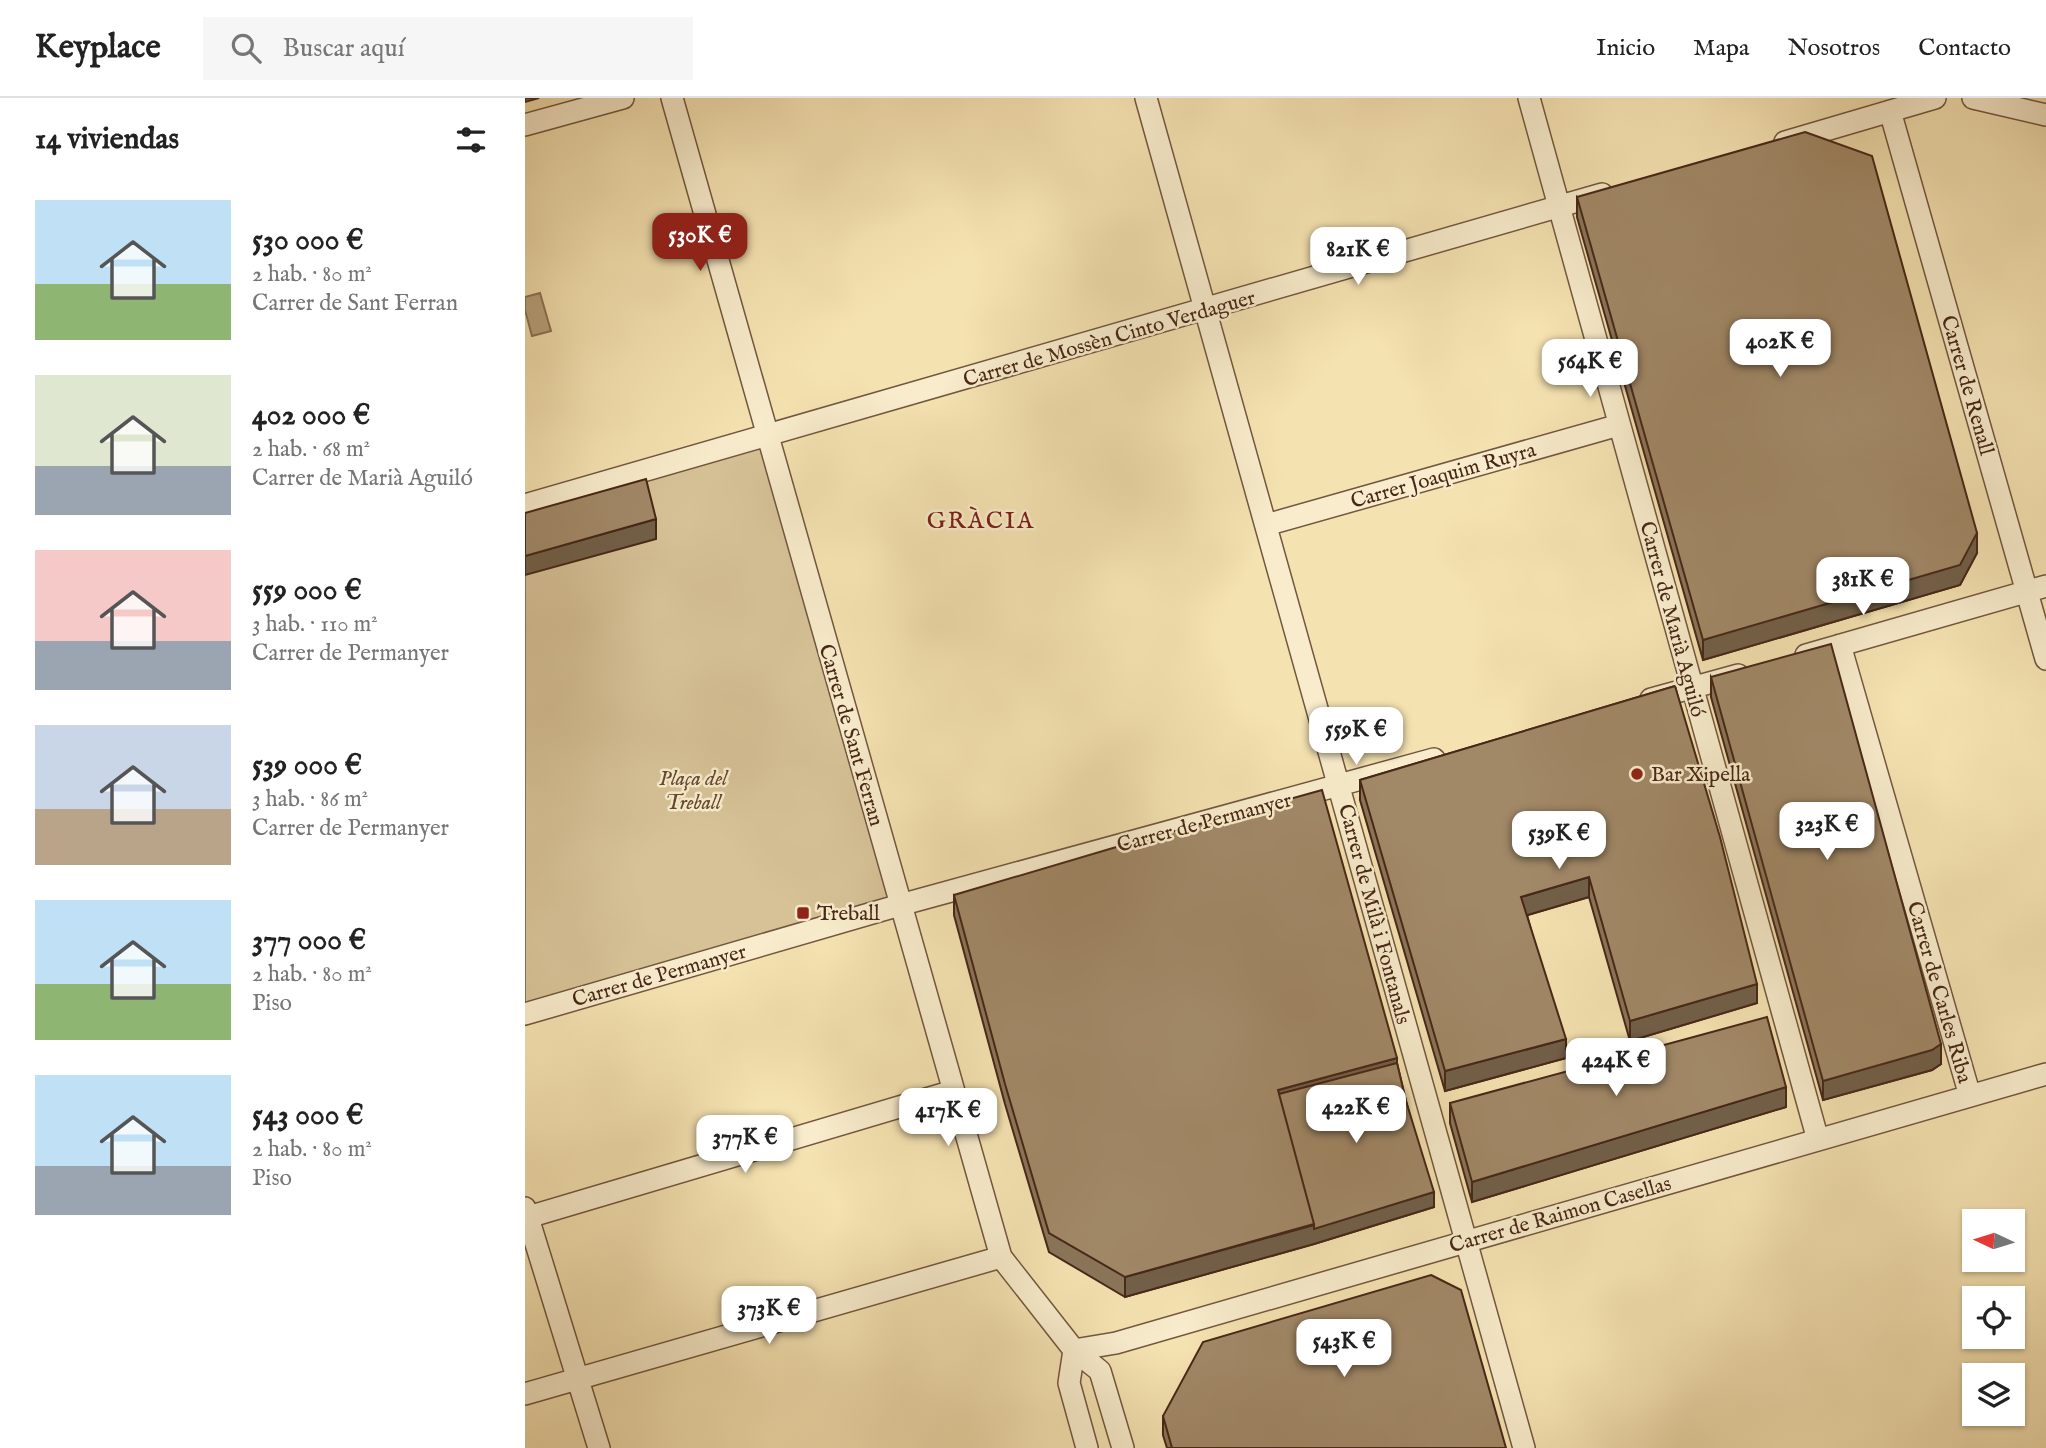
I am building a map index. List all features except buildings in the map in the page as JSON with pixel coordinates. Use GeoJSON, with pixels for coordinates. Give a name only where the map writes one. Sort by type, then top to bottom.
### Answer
{"type":"FeatureCollection","features":[{"type":"Feature","properties":{"kind":"street"},"geometry":{"type":"LineString","coordinates":[[525,125],[623,98]]}},
{"type":"Feature","properties":{"kind":"street","name":"Carrer de Sant Ferran"},"geometry":{"type":"LineString","coordinates":[[672,98],[1001,1257],[1074,1350],[1100,1371],[1123,1448]]}},
{"type":"Feature","properties":{"kind":"street","name":"Carrer de Milà i Fontanals"},"geometry":{"type":"LineString","coordinates":[[1146,98],[1524,1448]]}},
{"type":"Feature","properties":{"kind":"street","name":"Carrer de Marià Aguiló"},"geometry":{"type":"LineString","coordinates":[[1529,98],[1692,688],[1776,1015],[1818,1140]]}},
{"type":"Feature","properties":{"kind":"street"},"geometry":{"type":"LineString","coordinates":[[1771,146],[1935,98]]}},
{"type":"Feature","properties":{"kind":"street"},"geometry":{"type":"LineString","coordinates":[[1973,98],[2046,115]]}},
{"type":"Feature","properties":{"kind":"street","name":"Carrer de Renall"},"geometry":{"type":"LineString","coordinates":[[1890,111],[2036,589],[2046,659]]}},
{"type":"Feature","properties":{"kind":"street","name":"Carrer de Mossèn Cinto Verdaguer"},"geometry":{"type":"LineString","coordinates":[[525,505],[1625,188]]}},
{"type":"Feature","properties":{"kind":"street","name":"Carrer Joaquim Ruyra"},"geometry":{"type":"LineString","coordinates":[[1266,525],[1619,425]]}},
{"type":"Feature","properties":{"kind":"street"},"geometry":{"type":"LineString","coordinates":[[1786,661],[2036,589]]}},
{"type":"Feature","properties":{"kind":"street","name":"Carrer de Carles Riba"},"geometry":{"type":"LineString","coordinates":[[1840,645],[1970,1096]]}},
{"type":"Feature","properties":{"kind":"street"},"geometry":{"type":"LineString","coordinates":[[1627,706],[1759,668]]}},
{"type":"Feature","properties":{"kind":"street","name":"Carrer de Permanyer"},"geometry":{"type":"LineString","coordinates":[[525,1014],[900,905],[1457,752]]}},
{"type":"Feature","properties":{"kind":"street","name":"Carrer de Raimon Casellas"},"geometry":{"type":"LineString","coordinates":[[1074,1350],[1116,1343],[2046,1074]]}},
{"type":"Feature","properties":{"kind":"street"},"geometry":{"type":"LineString","coordinates":[[599,1448],[526,1215],[953,1091]]}},
{"type":"Feature","properties":{"kind":"street"},"geometry":{"type":"LineString","coordinates":[[1429,1114],[1456,1106]]}},
{"type":"Feature","properties":{"kind":"street"},"geometry":{"type":"LineString","coordinates":[[525,1394],[1001,1257]]}},
{"type":"Feature","properties":{"kind":"street"},"geometry":{"type":"LineString","coordinates":[[1074,1350],[1069,1383],[1087,1448]]}},
{"type":"Feature","properties":{"kind":"green space","name":"Plaça del Treball"},"geometry":{"type":"Polygon","coordinates":[[[769,436],[900,905],[525,1014],[525,505],[769,436]]]}},
{"type":"Feature","properties":{"kind":"shaded area"},"geometry":{"type":"Polygon","coordinates":[[[540,293],[551,331],[532,336],[525,310],[525,297],[540,293]]]}},
{"type":"Feature","properties":{"kind":"place","name":"Bar Xipella"},"geometry":{"type":"Point","coordinates":[1637,774]}},
{"type":"Feature","properties":{"kind":"place","name":"Treball"},"geometry":{"type":"Point","coordinates":[803,913]}},
{"type":"Feature","properties":{"kind":"district","name":"GRÀCIA"},"geometry":{"type":"Point","coordinates":[981,520]}}]}
